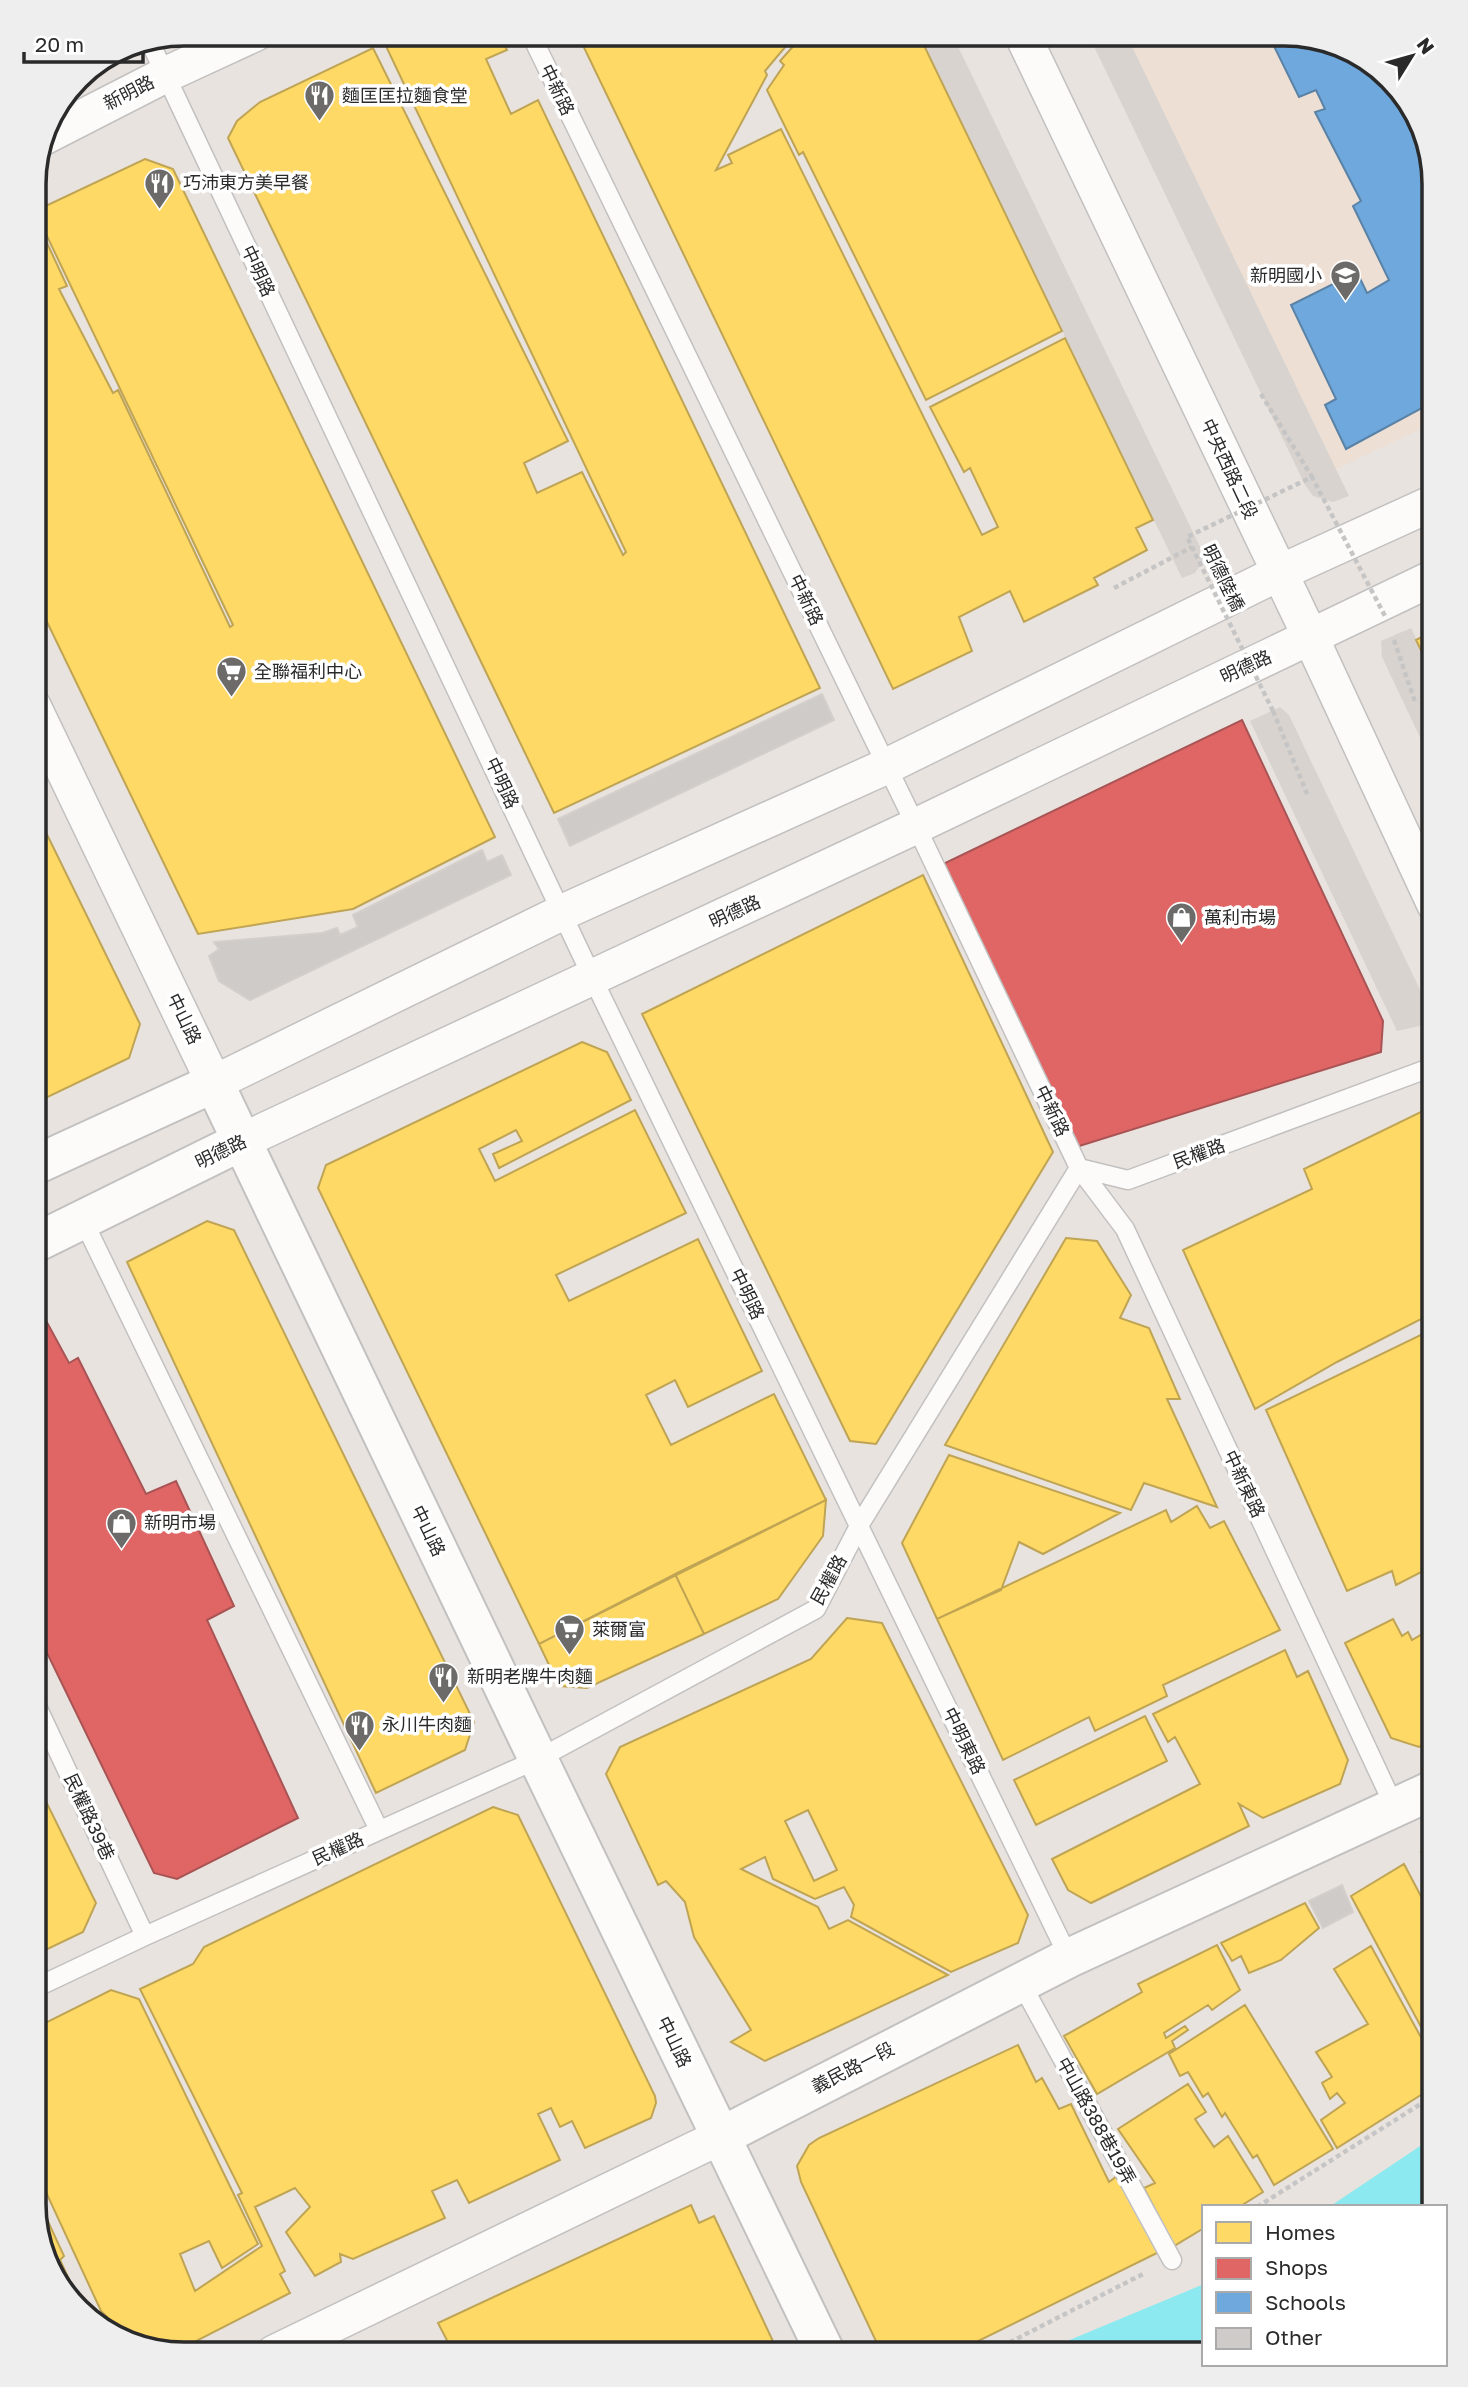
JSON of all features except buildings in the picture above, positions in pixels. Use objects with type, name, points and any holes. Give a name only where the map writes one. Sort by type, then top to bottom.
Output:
[{"type":"main road","name":"中山路","points":[[214,1083],[820,2342]]},
{"type":"main road","points":[[46,1160],[214,1083]]},
{"type":"main road","name":"明德路","points":[[46,1238],[242,1141]]},
{"type":"main road","name":"義民路一段","points":[[720,2137],[1020,1981],[1422,1795]]},
{"type":"street","name":"新明路","points":[[56,131],[228,46]]},
{"type":"street","name":"中央西路二段","points":[[1027,46],[1310,636],[1422,877]]},
{"type":"street","points":[[214,1083],[563,912],[887,766],[1279,573],[1422,508]]},
{"type":"street","name":"明德路","points":[[242,1141],[593,979],[1422,583]]},
{"type":"street","name":"中山路","points":[[46,733],[214,1083]]},
{"type":"street","name":"義民路一段","points":[[299,2341],[720,2137]]},
{"type":"lane","name":"中新路","points":[[536,46],[887,766],[1079,1168]]},
{"type":"lane","name":"中明路","points":[[153,49],[593,979],[860,1524]]},
{"type":"lane","name":"民權路","points":[[46,1983],[538,1759],[816,1609],[860,1524],[1079,1168],[1128,1180],[1422,1071]]},
{"type":"lane","name":"中新東路","points":[[1079,1168],[1125,1229],[1395,1808]]},
{"type":"lane","points":[[83,1220],[379,1830]]},
{"type":"lane","name":"中明東路","points":[[860,1524],[1069,1958]]},
{"type":"lane","name":"民權路39巷","points":[[46,1726],[145,1936]]},
{"type":"lane","name":"中山路388巷19弄","points":[[1020,1981],[1172,2260]]},
{"type":"path","points":[[1261,394],[1312,477],[1390,628]]},
{"type":"path","name":"明德陸橋","points":[[1308,796],[1273,711],[1187,537],[1312,477]]},
{"type":"path","points":[[1114,588],[1192,547]]},
{"type":"path","points":[[1393,638],[1415,702]]},
{"type":"path","points":[[1260,2205],[1422,2103]]},
{"type":"path","points":[[1011,2342],[1172,2260]]},
{"type":"shaded area","points":[[924,46],[958,46],[1205,557],[1195,573],[1182,578]]},
{"type":"shaded area","points":[[1094,46],[1132,46],[1349,496],[1333,502],[1313,496],[1305,485]]},
{"type":"shaded area","name":"新明國小","points":[[1132,46],[1312,48],[1346,60],[1377,81],[1377,91],[1388,92],[1408,122],[1420,156],[1422,174],[1422,428],[1336,469]]},
{"type":"shaded area","points":[[1411,628],[1422,651],[1422,742],[1382,657],[1381,641]]},
{"type":"shaded area","points":[[1280,707],[1289,715],[1422,994],[1422,1025],[1397,1031],[1250,721]]},
{"type":"water","points":[[1422,2145],[1422,2205],[1332,2205]]},
{"type":"water","points":[[1202,2285],[1202,2342],[1065,2342]]},
{"type":"place","name":"麵匡匡拉麵食堂","points":[[319,123]]},
{"type":"place","name":"巧沛東方美早餐","points":[[160,210]]},
{"type":"place","name":"新明國小","points":[[1345,303]]},
{"type":"place","name":"全聯福利中心","points":[[231,699]]},
{"type":"place","name":"萬利市場","points":[[1181,945]]},
{"type":"place","name":"新明市場","points":[[121,1550]]},
{"type":"place","name":"萊爾富","points":[[569,1657]]},
{"type":"place","name":"新明老牌牛肉麵","points":[[444,1704]]},
{"type":"place","name":"永川牛肉麵","points":[[359,1752]]}]
